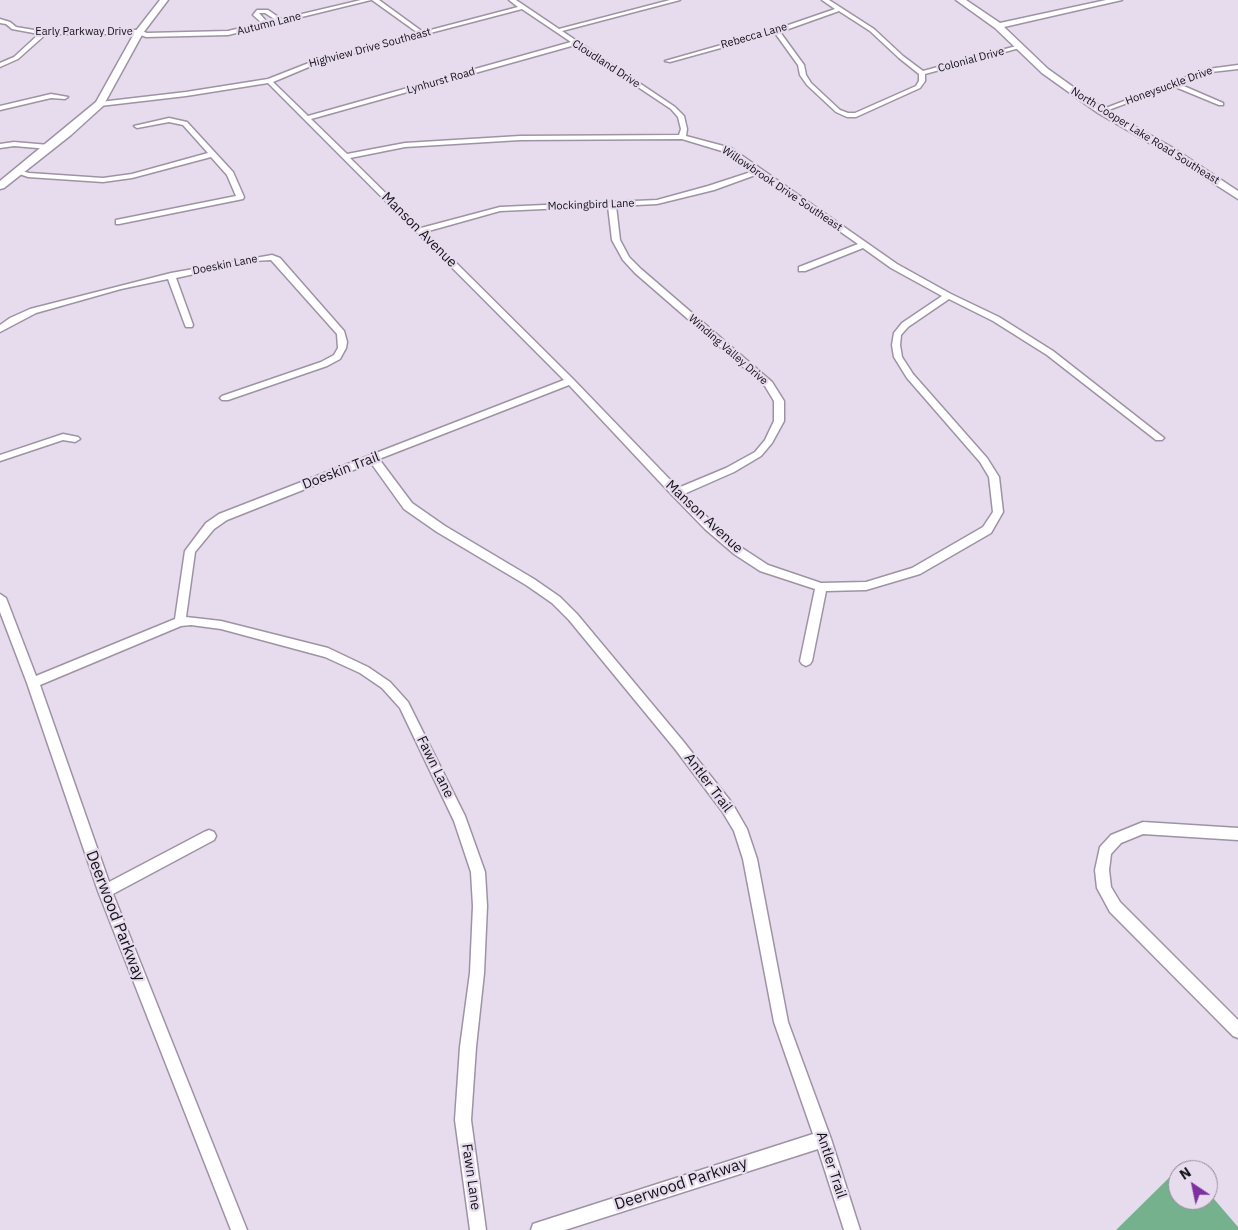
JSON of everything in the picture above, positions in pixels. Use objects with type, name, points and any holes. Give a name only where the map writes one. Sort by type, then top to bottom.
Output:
[{"type":"street","points":[[0,186],[100,104],[140,32],[164,0]]},
{"type":"street","name":"Autumn Lane","points":[[140,32],[146,36],[228,34],[279,19],[368,0]]},
{"type":"street","points":[[376,0],[423,34]]},
{"type":"street","name":"Cloudland Drive","points":[[512,0],[574,44],[673,108],[681,116],[684,129],[682,138]]},
{"type":"street","points":[[556,31],[677,0]]},
{"type":"street","points":[[776,31],[801,65],[803,75],[815,91],[838,111],[847,115],[856,114],[908,93],[918,87],[922,82],[922,73],[901,58],[872,30],[825,0]]},
{"type":"street","name":"North Cooper Lake Road Southeast","points":[[960,0],[998,26],[1045,71],[1101,111],[1169,150],[1238,196]]},
{"type":"street","points":[[998,26],[1118,0]]},
{"type":"street","name":"Highview Drive Southeast","points":[[100,104],[186,94],[269,81],[322,60],[521,8]]},
{"type":"street","name":"Rebecca Lane","points":[[668,61],[776,31],[840,9]]},
{"type":"street","points":[[266,24],[256,15],[257,12],[266,11],[279,19]]},
{"type":"street","name":"Early Parkway Drive","points":[[0,21],[22,30],[44,32],[140,32]]},
{"type":"street","points":[[0,64],[16,58],[44,32]]},
{"type":"street","name":"Lynhurst Road","points":[[308,118],[574,44]]},
{"type":"street","name":"Colonial Drive","points":[[922,73],[1020,47]]},
{"type":"street","name":"Honeysuckle Drive","points":[[1101,111],[1214,68],[1238,67]]},
{"type":"street","name":"Manson Avenue","points":[[269,81],[570,381],[676,493],[738,551],[764,568],[821,587],[866,586],[916,571],[987,530],[998,512],[994,476],[984,460],[910,376],[898,357],[897,335],[905,325],[948,296]]},
{"type":"street","points":[[1174,84],[1221,104]]},
{"type":"street","points":[[0,108],[51,96],[65,97]]},
{"type":"street","points":[[119,222],[240,197],[230,174],[185,123],[169,120],[137,126]]},
{"type":"street","name":"Willowbrook Drive Southeast","points":[[346,157],[405,144],[520,138],[682,138],[702,141],[728,150],[827,217],[864,246],[894,266],[948,296],[996,319],[1050,353],[1159,438]]},
{"type":"street","points":[[0,146],[14,144],[49,147]]},
{"type":"street","points":[[18,172],[28,175],[103,180],[132,176],[212,154]]},
{"type":"street","name":"Mockingbird Lane","points":[[420,231],[500,208],[612,205],[671,200],[760,171]]},
{"type":"street","name":"Winding Valley Drive","points":[[612,205],[616,240],[626,258],[638,271],[769,384],[779,401],[780,421],[769,441],[758,454],[730,470],[676,493]]},
{"type":"street","points":[[802,269],[864,246]]},
{"type":"street","name":"Doeskin Lane","points":[[0,329],[13,320],[34,311],[120,287],[253,258],[272,257],[277,260],[341,334],[343,342],[337,357],[324,364],[225,398]]},
{"type":"street","points":[[170,275],[189,325]]},
{"type":"street","name":"Doeskin Trail","points":[[180,622],[190,551],[210,526],[223,517],[570,381]]},
{"type":"street","points":[[0,458],[63,437],[75,439]]},
{"type":"street","name":"Antler Trail","points":[[373,458],[408,506],[441,529],[530,582],[562,606],[679,745],[727,807],[740,829],[750,859],[781,1022],[823,1139],[852,1230]]},
{"type":"street","points":[[806,661],[821,587]]},
{"type":"street","name":"Deerwood Parkway","points":[[0,598],[33,683],[104,891],[239,1230]]},
{"type":"street","name":"Fawn Lane","points":[[33,683],[180,622],[191,621],[221,625],[328,653],[364,670],[386,685],[404,705],[460,820],[478,872],[480,906],[477,963],[468,1047],[464,1120],[478,1230]]},
{"type":"street","points":[[1238,834],[1143,828],[1116,839],[1105,850],[1102,870],[1104,888],[1115,907],[1238,1030]]},
{"type":"street","points":[[104,891],[209,836]]},
{"type":"street","name":"Deerwood Parkway","points":[[539,1230],[823,1139]]},
{"type":"green space","points":[[1168,1179],[1168,1210],[1218,1210],[1218,1204],[1238,1227],[1238,1230],[1116,1230]]}]
